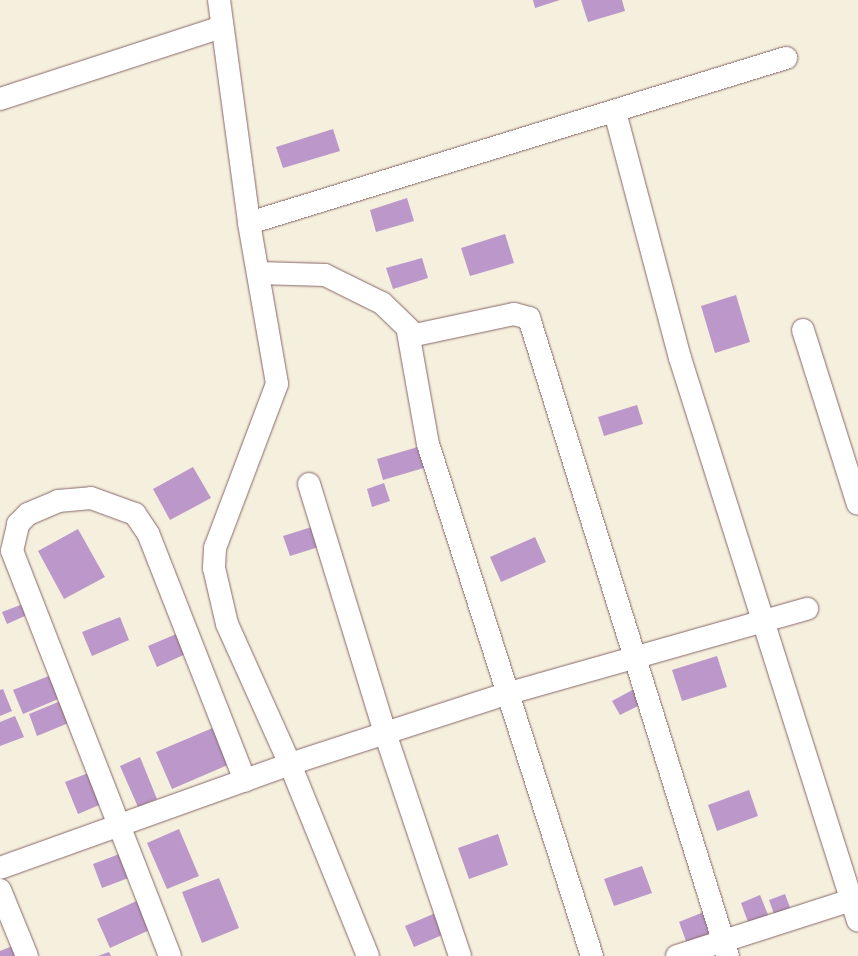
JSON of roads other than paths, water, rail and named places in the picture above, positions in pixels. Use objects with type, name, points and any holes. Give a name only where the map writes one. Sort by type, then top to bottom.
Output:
[{"type":"street","points":[[219,0],[248,223],[278,384],[215,548],[214,568],[227,624],[290,764],[368,956]]},
{"type":"street","points":[[0,99],[222,26]]},
{"type":"street","points":[[248,223],[786,58]]},
{"type":"street","points":[[615,112],[680,358],[761,622],[855,899],[858,921]]},
{"type":"street","points":[[258,273],[325,275],[390,309],[408,332],[428,444],[506,694],[592,956]]},
{"type":"street","points":[[408,332],[428,335],[514,314],[528,318],[726,949]]},
{"type":"street","points":[[803,330],[858,504]]},
{"type":"street","points":[[309,484],[386,736],[460,956]]},
{"type":"street","points":[[170,956],[120,826],[6,550],[18,524],[28,514],[58,501],[91,498],[135,514],[148,533],[245,781]]},
{"type":"street","points":[[0,868],[290,764],[386,736],[506,694],[635,661],[807,609]]},
{"type":"street","points":[[0,890],[27,956]]},
{"type":"street","points":[[677,956],[726,949],[855,899]]}]
